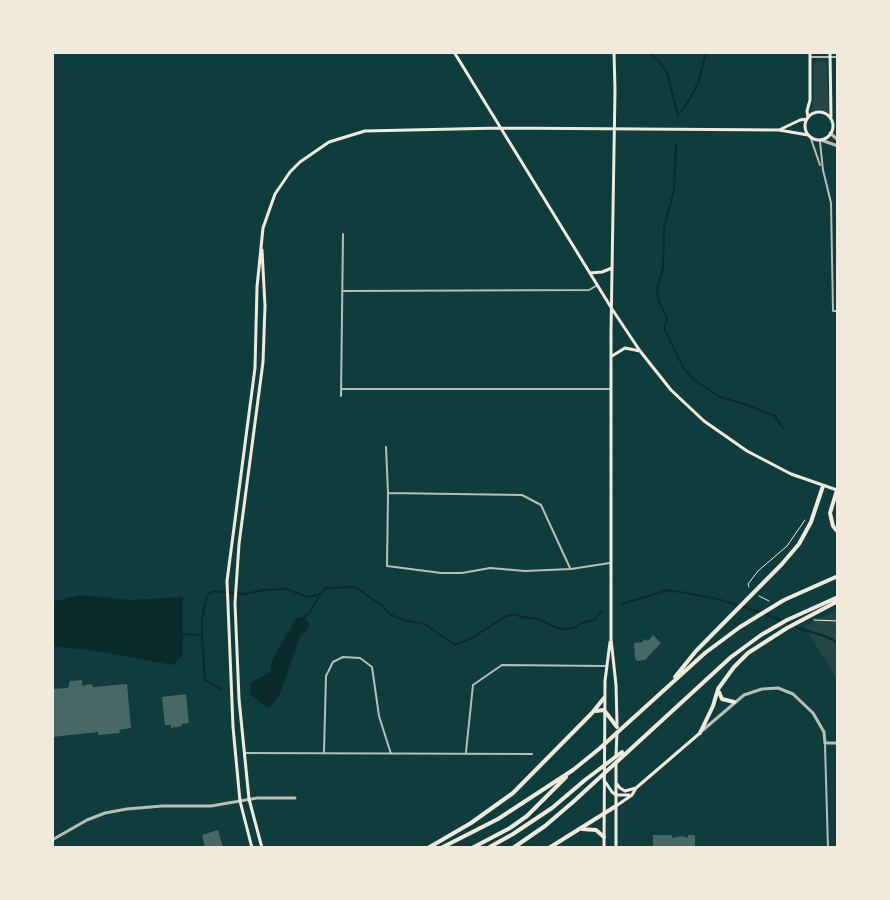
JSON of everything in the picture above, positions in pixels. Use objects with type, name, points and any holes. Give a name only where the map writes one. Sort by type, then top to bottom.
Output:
[{"type":"highway","points":[[666,689],[696,651],[799,544],[811,522],[823,486]]},
{"type":"highway","points":[[837,490],[830,513],[838,532]]},
{"type":"highway","points":[[441,848],[498,819],[573,770],[705,653],[740,627],[784,600],[838,576]]},
{"type":"highway","points":[[513,848],[573,802],[731,657],[761,635],[806,610],[838,599]]},
{"type":"highway","points":[[700,733],[718,689],[734,667],[765,642],[811,618],[838,599]]},
{"type":"highway","points":[[718,689],[722,699],[734,702]]},
{"type":"highway","points":[[428,848],[513,793],[604,698]]},
{"type":"highway","points":[[592,713],[604,710],[616,722]]},
{"type":"highway","points":[[488,848],[552,808],[640,740]]},
{"type":"highway","points":[[472,848],[510,828],[538,808],[573,770]]},
{"type":"highway","points":[[549,848],[616,806]]},
{"type":"highway","points":[[580,829],[596,830],[604,837]]},
{"type":"main road","points":[[454,52],[612,309],[640,351],[680,399],[724,435],[768,463],[837,490]]},
{"type":"main road","points":[[604,848],[604,698],[611,639],[614,52]]},
{"type":"main road","points":[[809,136],[805,128],[810,54]]},
{"type":"main road","points":[[252,848],[240,801],[233,727],[227,581],[255,368],[262,238],[269,206],[282,183],[300,162],[329,142],[365,131],[500,128],[779,130],[821,140],[832,127],[830,54]]},
{"type":"main road","points":[[779,130],[813,113],[827,115],[831,121]]},
{"type":"main road","points":[[262,238],[264,340],[235,580],[249,799],[262,848]]},
{"type":"main road","points":[[590,273],[612,268]]},
{"type":"main road","points":[[612,356],[625,348],[640,351]]},
{"type":"main road","points":[[251,405],[258,406]]},
{"type":"main road","points":[[238,493],[246,494]]},
{"type":"main road","points":[[231,544],[239,544]]},
{"type":"main road","points":[[611,639],[616,722],[616,848]]},
{"type":"main road","points":[[233,727],[242,726]]},
{"type":"main road","points":[[616,806],[700,733]]},
{"type":"main road","points":[[605,783],[616,795],[632,795]]},
{"type":"main road","points":[[616,783],[624,790],[636,788]]},
{"type":"street","points":[[810,54],[838,57]]},
{"type":"street","points":[[830,133],[838,143]]},
{"type":"street","points":[[809,136],[823,170]]},
{"type":"street","points":[[838,143],[821,140],[823,170],[831,203],[833,311],[838,311]]},
{"type":"street","points":[[832,227],[838,228]]},
{"type":"street","points":[[341,396],[343,234]]},
{"type":"street","points":[[343,291],[589,290],[597,285]]},
{"type":"street","points":[[341,389],[612,389]]},
{"type":"street","points":[[386,447],[387,566],[462,573],[490,568],[525,571],[571,569],[611,563]]},
{"type":"street","points":[[388,493],[522,495],[541,505],[571,569]]},
{"type":"street","points":[[324,753],[326,676],[333,662],[343,657],[360,658],[372,667],[379,716],[391,754]]},
{"type":"street","points":[[466,754],[473,685],[502,665],[606,666]]},
{"type":"street","points":[[700,733],[734,702],[762,689],[788,691],[801,701],[816,717],[824,732],[828,848]]},
{"type":"street","points":[[825,743],[838,743]]},
{"type":"street","points":[[245,753],[532,754]]},
{"type":"street","points":[[52,840],[87,820],[116,811],[295,798]]},
{"type":"path","points":[[750,588],[748,584],[758,571],[787,546],[807,517]]},
{"type":"path","points":[[758,595],[771,602]]},
{"type":"path","points":[[811,618],[838,621]]},
{"type":"shaded area","points":[[818,61],[826,64],[829,113],[811,112],[814,65]]},
{"type":"shaded area","points":[[80,595],[131,600],[183,597],[183,655],[173,665],[52,646],[52,602]]},
{"type":"shaded area","points":[[838,611],[838,681],[804,626]]},
{"type":"shaded area","points":[[296,618],[303,618],[309,623],[308,629],[300,637],[280,694],[270,707],[265,706],[250,694],[250,683],[270,672],[272,661]]},
{"type":"building","points":[[653,635],[661,643],[645,660],[637,661],[634,643],[645,639],[648,641]]},
{"type":"building","points":[[82,680],[82,686],[92,684],[93,687],[127,684],[131,728],[119,730],[120,733],[52,737],[52,689],[68,688],[70,681]]},
{"type":"building","points":[[186,694],[189,723],[171,728],[171,725],[165,725],[162,697]]},
{"type":"building","points":[[218,830],[223,848],[205,848],[202,835]]},
{"type":"building","points":[[653,835],[688,838],[688,835],[695,835],[695,848],[653,848]]},
{"type":"waterway","points":[[648,52],[667,73],[678,116]]},
{"type":"waterway","points":[[678,115],[699,81],[706,52]]},
{"type":"waterway","points":[[676,144],[674,190],[664,228],[663,268],[657,289],[667,318],[664,328],[683,367],[693,379],[720,397],[775,416],[783,428]]},
{"type":"waterway","points":[[181,634],[202,635],[205,603],[208,594],[214,591],[246,594],[287,589],[307,597],[319,595],[326,588],[353,587],[391,615],[425,624],[455,645],[515,614],[566,629],[594,620],[602,610]]},
{"type":"waterway","points":[[622,604],[669,590],[718,599],[759,612]]},
{"type":"waterway","points":[[303,618],[318,598]]},
{"type":"waterway","points":[[765,614],[789,624]]},
{"type":"waterway","points":[[795,627],[838,643]]},
{"type":"waterway","points":[[202,636],[205,680],[221,689]]}]
